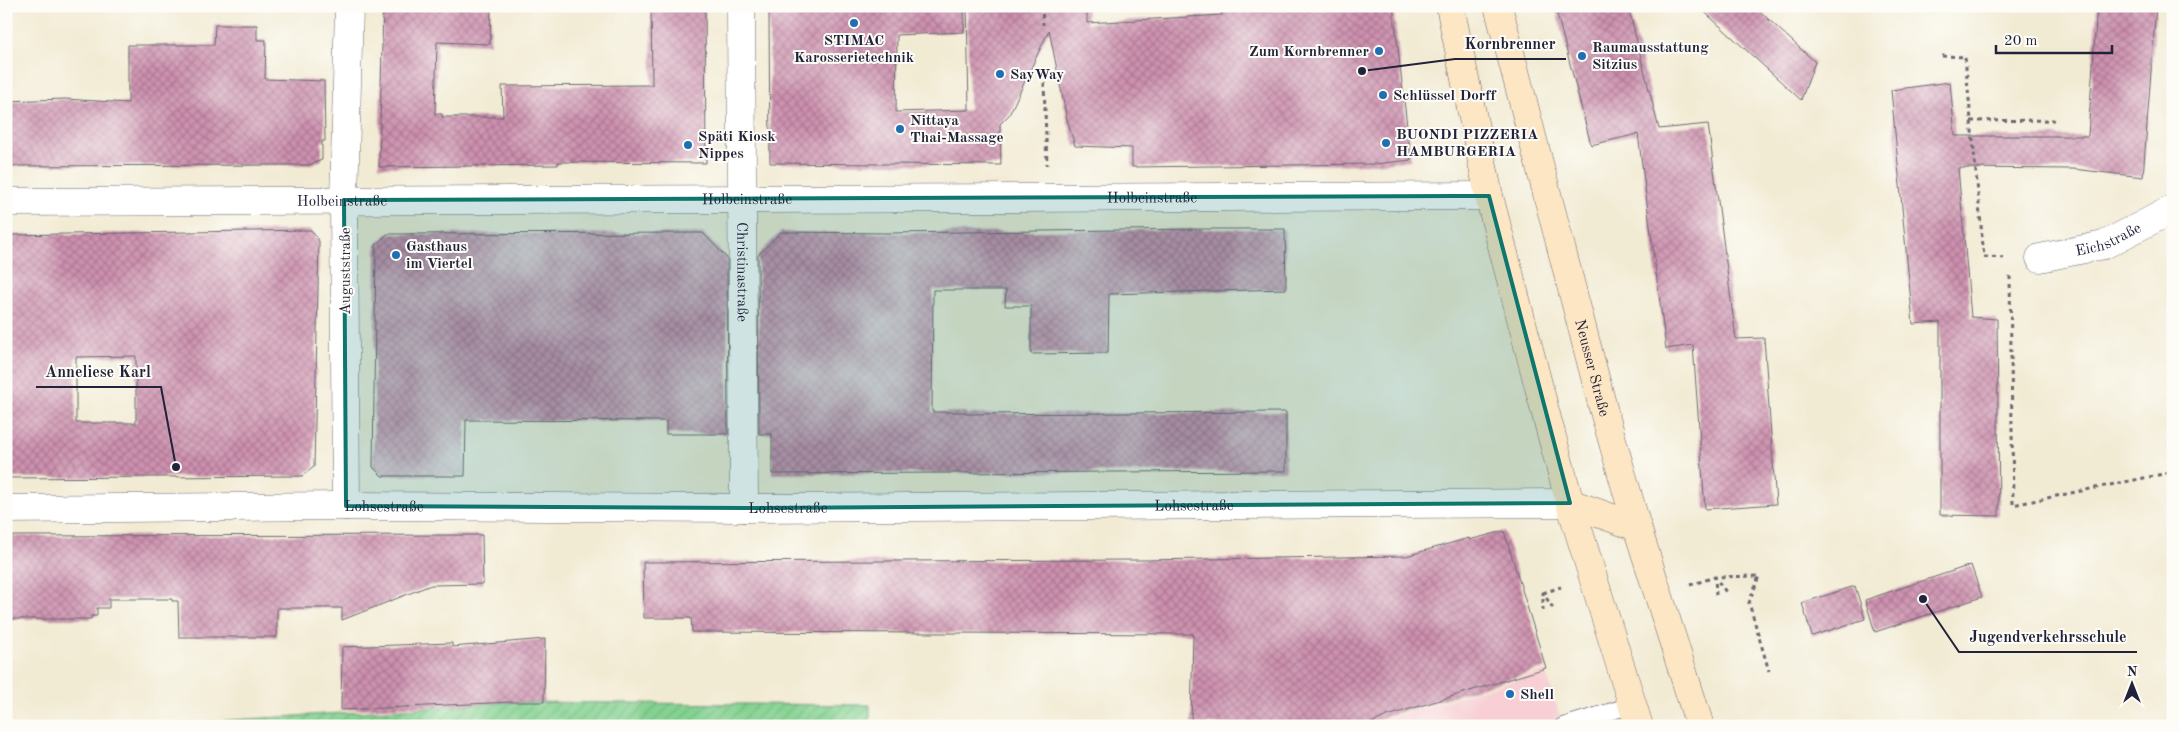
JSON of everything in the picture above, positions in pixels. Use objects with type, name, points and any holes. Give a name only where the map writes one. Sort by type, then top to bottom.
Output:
[{"type":"main road","points":[[1450,6],[1489,196],[1570,503],[1636,715]]},
{"type":"main road","name":"Neusser Straße","points":[[1498,6],[1602,408],[1637,527],[1700,726]]},
{"type":"main road","points":[[1570,503],[1637,527]]},
{"type":"street","name":"Auguststraße","points":[[346,506],[344,200],[349,6]]},
{"type":"street","name":"Christinastraße","points":[[741,6],[744,508]]},
{"type":"street","name":"Holbeinstraße","points":[[6,202],[1489,196]]},
{"type":"street","name":"Eichstraße","points":[[2040,258],[2104,246],[2173,209]]},
{"type":"street","name":"Lohsestraße","points":[[6,509],[346,506],[744,508],[1570,503]]},
{"type":"lane","points":[[1563,726],[1636,715]]},
{"type":"path","points":[[1042,6],[1043,25]]},
{"type":"path","points":[[1942,56],[1965,57],[1984,257],[2010,258],[2013,505],[2173,472]]},
{"type":"path","points":[[1044,83],[1047,198]]},
{"type":"path","points":[[1971,121],[2054,120]]},
{"type":"path","points":[[1658,594],[1715,577],[1759,576],[1749,603],[1769,671]]},
{"type":"path","points":[[1715,577],[1726,592]]},
{"type":"path","points":[[1715,577],[1716,596]]},
{"type":"path","points":[[1543,611],[1543,593],[1554,608]]},
{"type":"highlighted area","points":[[1456,196],[1489,196],[1570,503],[744,508],[346,506],[344,200]]},
{"type":"shaded area","name":"Shell","points":[[1546,671],[1563,726],[1367,726],[1387,718]]},
{"type":"green space","points":[[512,702],[870,705],[870,726],[141,726]]},
{"type":"building","points":[[383,6],[491,6],[490,44],[437,42],[435,114],[442,114],[442,117],[503,117],[502,86],[652,85],[651,6],[705,6],[706,163],[558,162],[558,165],[379,167]]},
{"type":"building","points":[[848,6],[964,6],[964,32],[897,35],[896,112],[969,110],[967,6],[1087,6],[1087,23],[1222,15],[1222,8],[1254,6],[1393,6],[1411,160],[1375,164],[1132,167],[1132,148],[1075,146],[1067,119],[1049,30],[1009,115],[1000,124],[1001,165],[770,163],[769,13],[848,9]]},
{"type":"building","points":[[1555,6],[1628,6],[1659,129],[1708,124],[1736,339],[1764,338],[1776,504],[1705,509],[1693,345],[1666,349],[1638,134],[1591,145]]},
{"type":"building","points":[[1698,6],[1754,6],[1815,62],[1801,100]]},
{"type":"building","points":[[2097,6],[2156,6],[2143,177],[2073,169],[1958,168],[1971,317],[1997,319],[1999,516],[1940,515],[1940,322],[1913,324],[1891,90],[1950,82],[1955,136],[2088,136]]},
{"type":"building","points":[[215,25],[257,25],[257,40],[266,40],[265,79],[324,81],[325,141],[322,141],[322,160],[309,165],[6,166],[6,101],[65,99],[128,103],[128,45],[214,45]]},
{"type":"building","points":[[1285,229],[1286,289],[1109,294],[1108,353],[1031,354],[1031,306],[1005,306],[1006,290],[933,290],[932,412],[966,412],[966,414],[1286,412],[1286,471],[772,474],[772,434],[759,434],[758,255],[781,232],[887,233]]},
{"type":"building","points":[[311,230],[319,241],[314,467],[302,476],[6,478],[6,235]],"holes":[[[136,356],[136,423],[76,423],[76,357]]]},
{"type":"building","points":[[703,233],[727,258],[728,434],[666,434],[666,421],[466,420],[465,476],[382,476],[373,467],[376,245],[387,234]]},
{"type":"building","points":[[1504,531],[1546,668],[1387,716],[1365,726],[1191,724],[1193,634],[692,632],[691,618],[644,618],[643,562],[1142,560],[1406,556],[1469,538],[1469,540]]},
{"type":"building","points":[[482,535],[483,584],[431,585],[342,620],[342,608],[277,608],[277,637],[179,637],[178,601],[172,601],[172,599],[109,599],[109,608],[97,608],[97,616],[91,616],[91,619],[6,619],[6,536]]},
{"type":"building","points":[[1971,565],[1982,597],[1875,632],[1865,600]]},
{"type":"building","points":[[1855,586],[1865,619],[1812,636],[1802,603]]},
{"type":"building","points":[[545,639],[544,702],[341,710],[342,647],[452,643],[452,647]]},
{"type":"place","name":"STIMAC Karosserietechnik","points":[[854,23]]},
{"type":"place","name":"Zum Kornbrenner","points":[[1379,51]]},
{"type":"place","name":"Raumausstattung Sitzius","points":[[1582,56]]},
{"type":"place","name":"Kornbrenner","points":[[1362,71]]},
{"type":"place","name":"SayWay","points":[[1000,74]]},
{"type":"place","name":"Schlüssel Dorff","points":[[1383,95]]},
{"type":"place","name":"Nittaya Thai-Massage","points":[[900,129]]},
{"type":"place","name":"BUONDI PIZZERIA HAMBURGERIA","points":[[1386,143]]},
{"type":"place","name":"Späti Kiosk Nippes","points":[[688,145]]},
{"type":"place","name":"Gasthaus im Viertel","points":[[396,255]]},
{"type":"place","name":"Anneliese Karl","points":[[176,467]]},
{"type":"place","name":"Jugendverkehrsschule","points":[[1923,599]]},
{"type":"place","name":"Shell","points":[[1510,694]]}]
